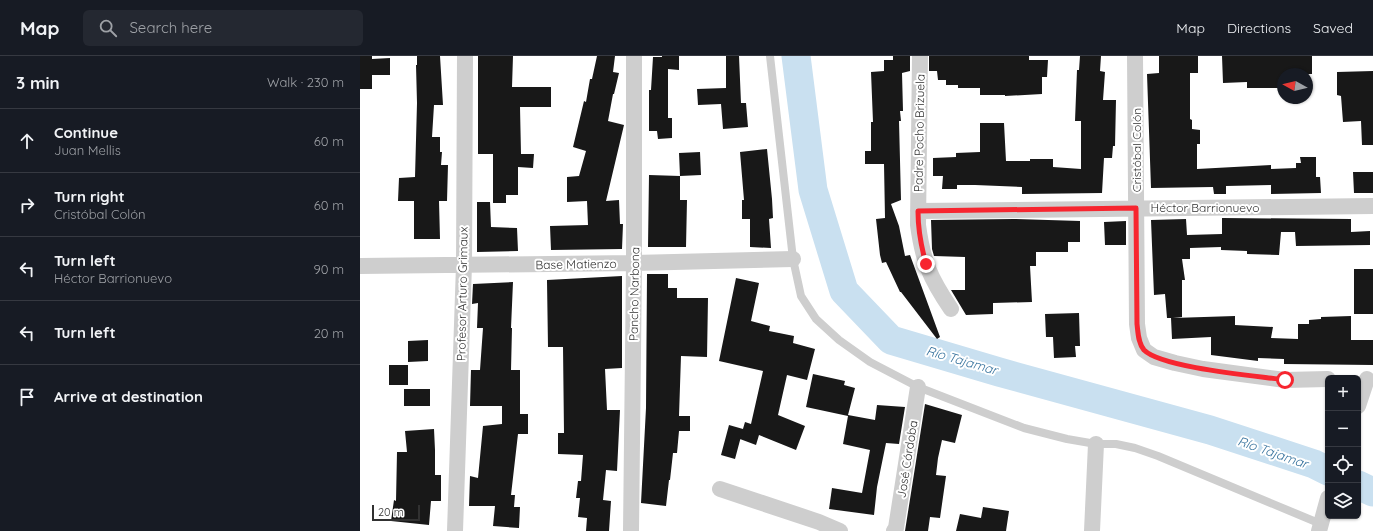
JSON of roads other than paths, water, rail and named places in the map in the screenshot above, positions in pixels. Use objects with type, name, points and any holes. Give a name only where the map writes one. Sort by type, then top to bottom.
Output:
[{"type":"street","name":"Profesor Arturo Grimaux","points":[[455,531],[464,265],[465,56]]},
{"type":"street","name":"Pancho Narbona","points":[[631,531],[634,263],[634,56]]},
{"type":"street","name":"Padre Pocho Brizuela","points":[[920,56],[918,225],[926,264],[936,286],[951,309]]},
{"type":"street","name":"Cristóbal Colón","points":[[1135,56],[1137,324],[1139,338],[1144,350],[1154,357],[1203,369],[1285,380],[1325,379]]},
{"type":"street","name":"Héctor Barrionuevo","points":[[918,211],[1373,206]]},
{"type":"street","name":"Base Matienzo","points":[[360,266],[634,263],[793,259]]},
{"type":"street","points":[[1361,396],[1366,379]]},
{"type":"street","name":"José Córdoba","points":[[894,531],[896,528],[918,387]]},
{"type":"street","points":[[1092,531],[1096,444]]},
{"type":"street","points":[[720,489],[820,522],[840,531]]},
{"type":"street","points":[[1320,527],[1325,509]]},
{"type":"lane","points":[[770,56],[793,259],[801,296],[816,319],[839,340],[870,362],[918,387],[1024,428],[1067,439],[1096,444],[1116,444],[1135,448],[1158,456],[1320,527]]},
{"type":"waterway","name":"Río Tajamar","points":[[796,56],[813,190],[844,291],[891,340],[999,372],[1210,430],[1314,464],[1325,470]]},
{"type":"waterway","name":"Río Tajamar","points":[[1361,486],[1373,492]]}]
